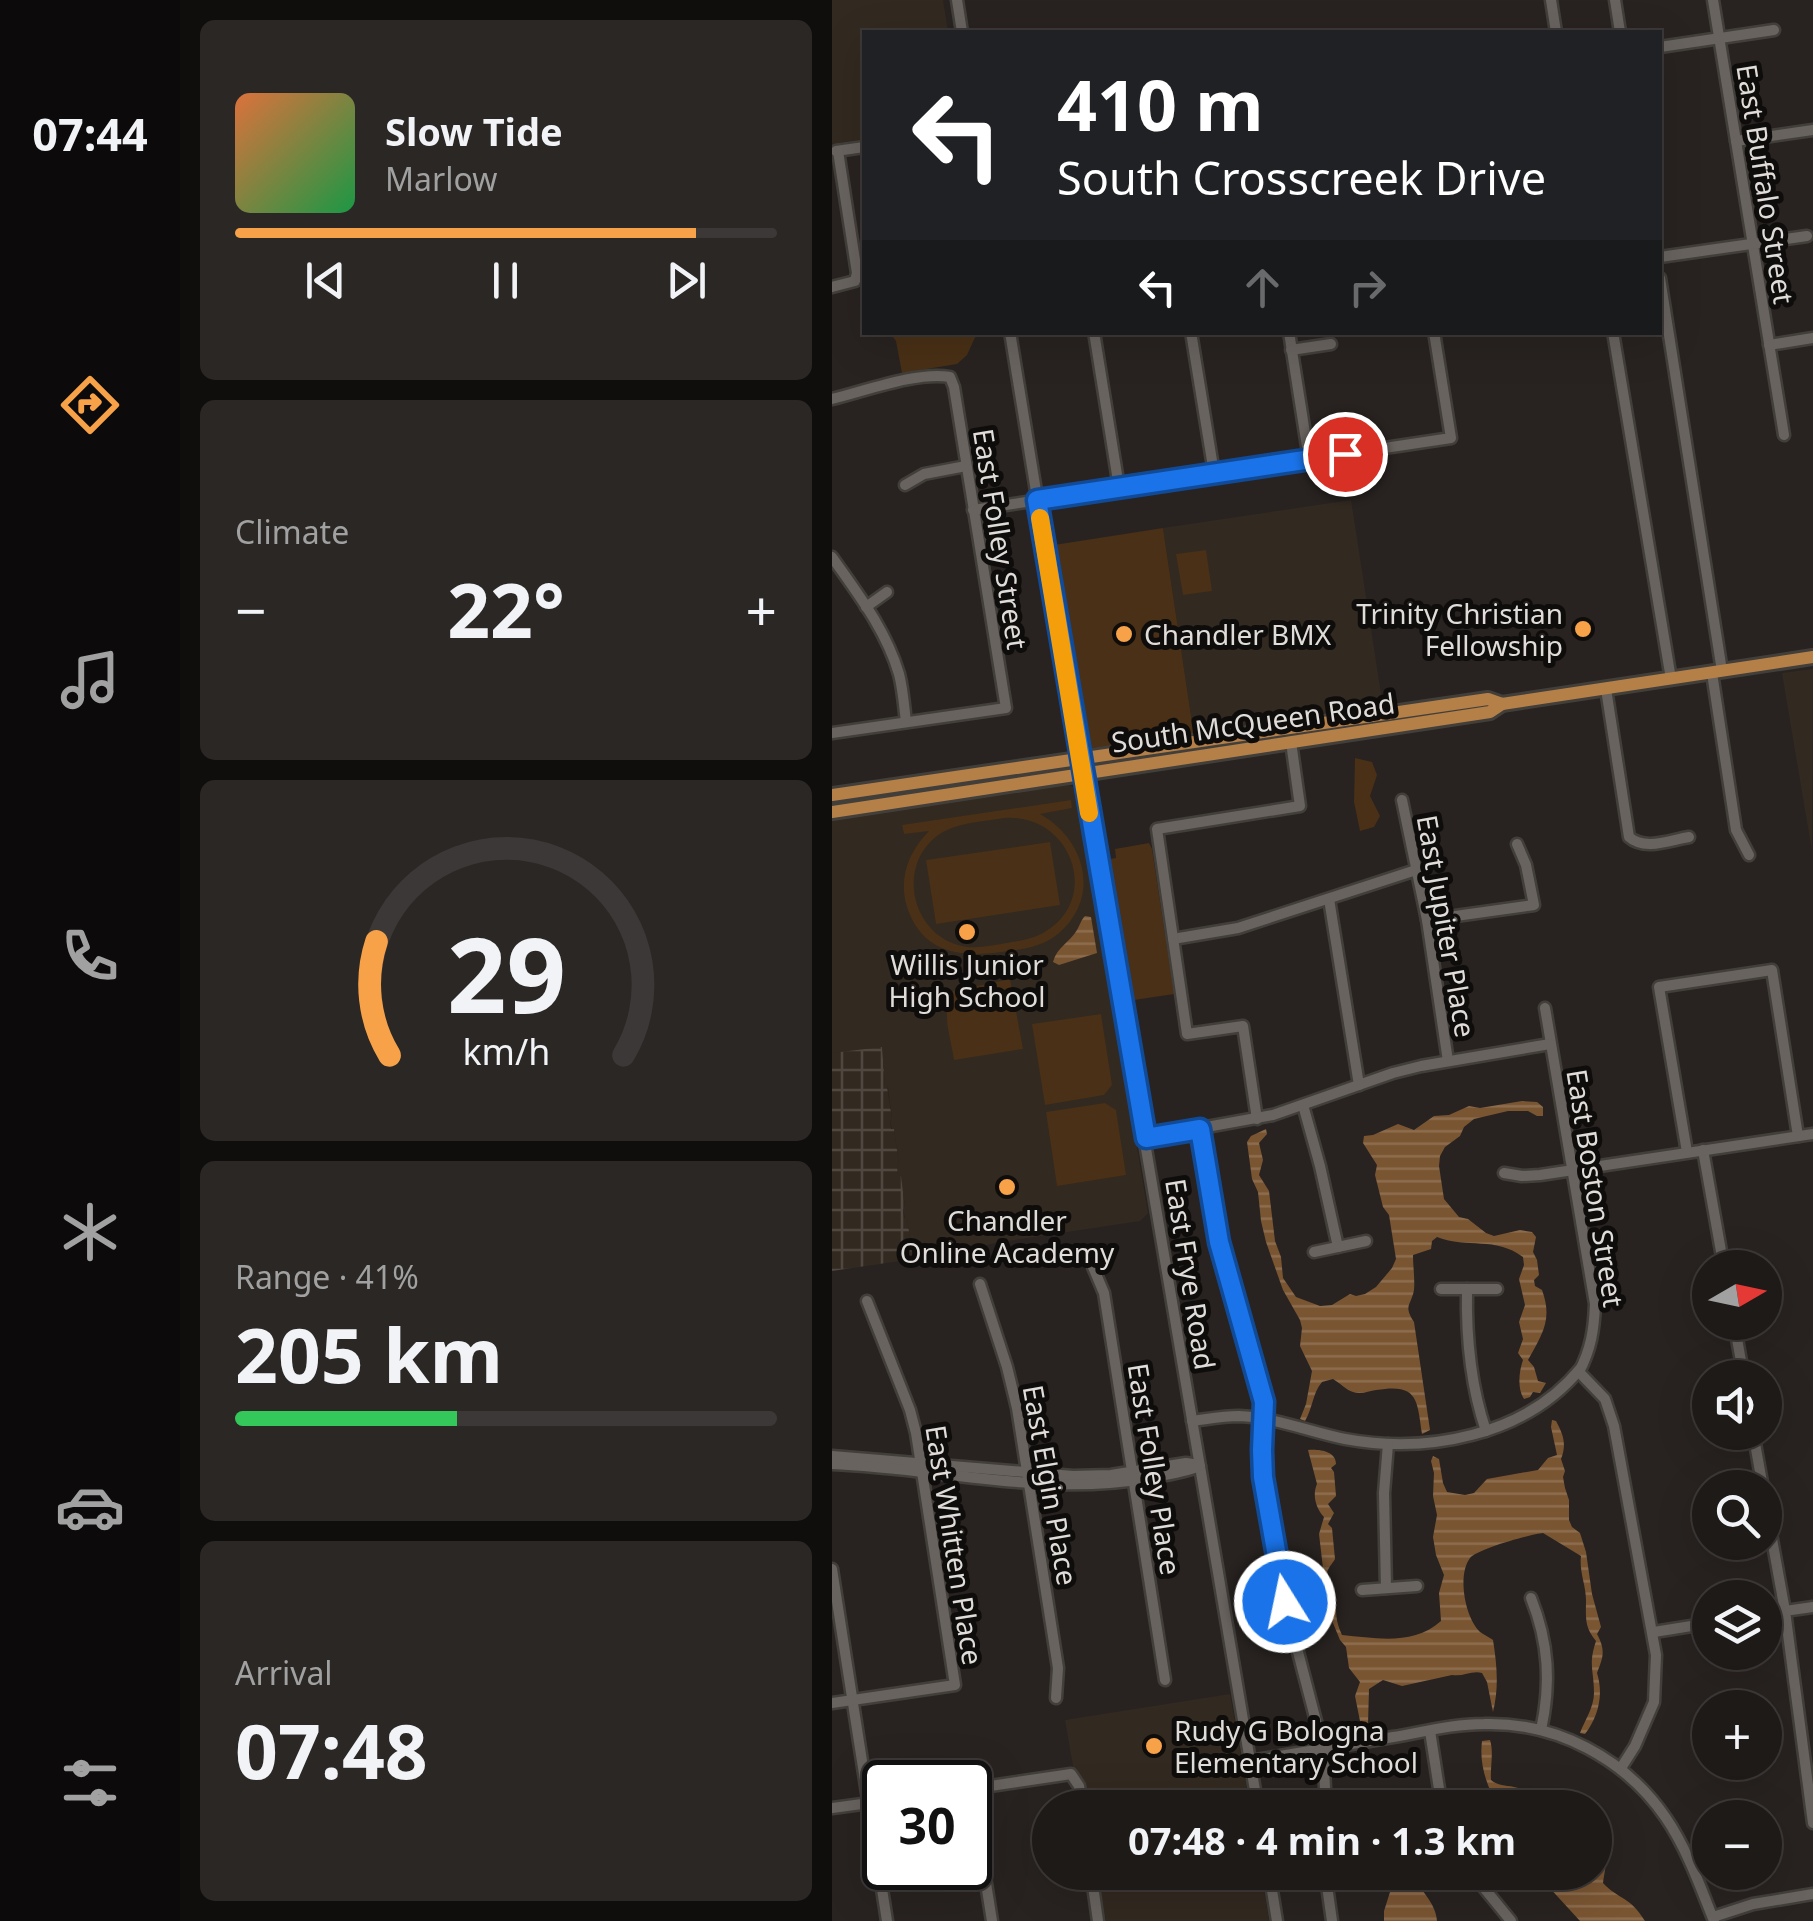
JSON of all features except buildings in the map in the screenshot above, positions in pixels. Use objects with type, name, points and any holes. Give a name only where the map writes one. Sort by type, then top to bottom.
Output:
[{"type":"main road","name":"South McQueen Road","points":[[832,795],[1490,712],[1502,704],[1812,658]]},
{"type":"main road","name":"South McQueen Road","points":[[832,812],[1081,766]]},
{"type":"street","points":[[957,0],[962,30]]},
{"type":"street","points":[[1550,0],[1556,30]]},
{"type":"street","points":[[1614,0],[1620,30]]},
{"type":"street","name":"East Buffalo Street","points":[[1713,0],[1784,435]]},
{"type":"street","points":[[1662,47],[1774,30]]},
{"type":"street","points":[[1736,141],[1812,130]]},
{"type":"street","points":[[832,287],[856,282],[859,245],[835,151],[862,147]]},
{"type":"street","points":[[1662,257],[1807,236]]},
{"type":"street","points":[[1662,292],[1736,830],[1749,855]]},
{"type":"street","name":"East Frye Road","points":[[1010,335],[1255,1790]]},
{"type":"street","points":[[1094,335],[1119,487]]},
{"type":"street","points":[[1191,335],[1214,473]]},
{"type":"street","points":[[1290,335],[1309,459]]},
{"type":"street","points":[[973,510],[1451,438],[1434,335]]},
{"type":"street","points":[[1614,335],[1672,679]]},
{"type":"street","points":[[1769,344],[1812,338]]},
{"type":"street","points":[[1292,350],[1331,344]]},
{"type":"street","name":"East Folley Street","points":[[832,398],[941,376],[950,378],[954,387],[1006,708],[906,722]]},
{"type":"street","points":[[904,485],[924,474],[966,466]]},
{"type":"street","points":[[832,557],[878,625],[895,662],[906,722],[832,733]]},
{"type":"street","points":[[866,607],[886,592]]},
{"type":"street","points":[[1606,689],[1629,837],[1644,845],[1689,837]]},
{"type":"street","points":[[1257,1119],[1243,1026],[1187,1034],[1156,830],[1300,806],[1290,736]]},
{"type":"street","name":"East Jupiter Place","points":[[1402,800],[1427,920],[1448,1060]]},
{"type":"street","points":[[1427,920],[1534,905],[1526,865],[1517,844]]},
{"type":"street","points":[[1173,939],[1238,928],[1416,870]]},
{"type":"street","points":[[1328,899],[1359,1085]]},
{"type":"street","points":[[1687,1152],[1659,986],[1754,972],[1772,970],[1798,1136]]},
{"type":"street","name":"East Boston Street","points":[[1545,1008],[1595,1304],[1594,1331],[1580,1370]]},
{"type":"street","points":[[1146,1138],[1257,1119],[1393,1073],[1448,1060],[1550,1044]]},
{"type":"street","points":[[1303,1105],[1338,1247]]},
{"type":"street","points":[[1200,1129],[1219,1242],[1264,1402],[1263,1477],[1282,1584],[1324,1748],[1325,1790]]},
{"type":"street","points":[[1504,1173],[1522,1176],[1571,1170],[1812,1134]]},
{"type":"street","points":[[1703,1150],[1721,1250]]},
{"type":"street","points":[[1314,1252],[1366,1241]]},
{"type":"street","name":"East Folley Place","points":[[1093,1267],[1104,1293],[1165,1680]]},
{"type":"street","name":"East Elgin Place","points":[[980,1284],[1017,1408],[1058,1668],[1056,1698]]},
{"type":"street","points":[[1441,1289],[1496,1289]]},
{"type":"street","points":[[1467,1289],[1471,1375],[1486,1430]]},
{"type":"street","name":"East Whitten Place","points":[[851,1701],[955,1685],[910,1410],[867,1301]]},
{"type":"street","points":[[1192,1422],[1242,1416],[1342,1438],[1388,1444],[1436,1442],[1486,1430],[1528,1412],[1550,1400],[1580,1370]]},
{"type":"street","points":[[1580,1370],[1604,1399],[1614,1426],[1654,1632],[1654,1702],[1642,1733],[1621,1768]]},
{"type":"street","points":[[1386,1588],[1384,1494],[1388,1444]]},
{"type":"street","points":[[832,1456],[922,1468]]},
{"type":"street","points":[[832,1464],[922,1468],[1085,1485],[1187,1472],[1200,1466]]},
{"type":"street","points":[[1776,1560],[1809,1764],[1812,1822]]},
{"type":"street","points":[[832,1569],[862,1767]]},
{"type":"street","points":[[1362,1590],[1417,1586]]},
{"type":"street","points":[[1531,1598],[1548,1662],[1541,1730]]},
{"type":"street","points":[[1782,1611],[1812,1607]]},
{"type":"street","points":[[1654,1632],[1692,1626]]},
{"type":"street","points":[[832,1704],[851,1701]]},
{"type":"street","points":[[1250,1761],[1479,1724],[1541,1730],[1578,1743],[1621,1768],[1656,1806],[1676,1833],[1714,1919],[1753,1904],[1812,1894]]},
{"type":"street","points":[[1430,1731],[1439,1790]]},
{"type":"street","points":[[992,1786],[1071,1774],[1080,1790]]},
{"type":"street","points":[[832,1808],[862,1804]]},
{"type":"street","points":[[882,1890],[887,1921]]},
{"type":"street","points":[[987,1890],[992,1921]]},
{"type":"street","points":[[1094,1890],[1098,1921]]},
{"type":"street","points":[[1272,1890],[1277,1921]]},
{"type":"street","points":[[1328,1890],[1332,1921]]},
{"type":"street","points":[[1486,1890],[1511,1921]]},
{"type":"shaded area","points":[[832,0],[943,0],[948,30],[862,30],[862,139],[832,144]]},
{"type":"shaded area","points":[[892,335],[976,335],[967,355],[957,364],[902,373]]},
{"type":"shaded area","points":[[1351,500],[1383,707],[1194,736],[1163,528]]},
{"type":"shaded area","name":"Chandler BMX","points":[[1163,528],[1194,736],[1092,748],[1086,740],[1054,545]]},
{"type":"shaded area","points":[[1206,550],[1212,591],[1183,595],[1176,554]]},
{"type":"shaded area","points":[[1813,669],[1812,851],[1782,673]]},
{"type":"shaded area","points":[[1355,758],[1372,762],[1377,775],[1370,796],[1380,816],[1374,827],[1360,831],[1354,802]]},
{"type":"shaded area","name":"Willis Junior High School","points":[[1068,785],[1078,793],[1148,1213],[1140,1221],[913,1259],[882,1048],[832,1053],[832,816]]},
{"type":"shaded area","points":[[1071,800],[1072,808],[1040,814],[1068,838],[1077,853],[1084,886],[1080,903],[1058,934],[1040,944],[992,953],[947,950],[923,936],[905,896],[907,866],[929,831],[904,834],[902,825]],"holes":[[[1004,818],[1027,820],[1047,829],[1062,843],[1071,861],[1075,880],[1072,900],[1061,918],[1034,937],[983,947],[949,942],[934,932],[916,902],[916,866],[924,850],[944,831],[961,825]]]},
{"type":"shaded area","points":[[1050,842],[1060,905],[936,924],[926,860]]},
{"type":"shaded area","points":[[1149,843],[1174,994],[1134,1000],[1110,859],[1116,858],[1115,849]]},
{"type":"shaded area","points":[[1085,916],[1091,917],[1097,953],[1059,965],[1053,962],[1057,952]]},
{"type":"shaded area","points":[[1010,979],[1023,1049],[954,1060],[947,1015],[953,991]]},
{"type":"shaded area","points":[[1101,1014],[1112,1085],[1104,1095],[1045,1105],[1032,1024]]},
{"type":"shaded area","points":[[882,1047],[913,1259],[832,1271],[832,1053]]},
{"type":"shaded area","points":[[1537,1102],[1543,1107],[1543,1116],[1508,1111],[1474,1119],[1445,1147],[1439,1166],[1444,1199],[1459,1217],[1494,1236],[1520,1230],[1536,1237],[1533,1252],[1539,1275],[1534,1280],[1542,1290],[1546,1318],[1528,1360],[1538,1381],[1546,1383],[1540,1393],[1533,1392],[1524,1399],[1520,1385],[1523,1360],[1518,1353],[1523,1339],[1519,1322],[1525,1305],[1519,1279],[1523,1257],[1502,1247],[1437,1237],[1431,1249],[1413,1255],[1414,1290],[1408,1309],[1414,1322],[1430,1430],[1422,1434],[1416,1403],[1408,1392],[1390,1388],[1356,1393],[1333,1379],[1322,1382],[1305,1421],[1300,1419],[1312,1371],[1300,1346],[1300,1320],[1283,1290],[1266,1242],[1258,1192],[1252,1179],[1247,1142],[1251,1136],[1266,1129],[1267,1134],[1259,1143],[1263,1160],[1259,1175],[1269,1191],[1283,1278],[1296,1297],[1320,1306],[1332,1305],[1350,1294],[1365,1294],[1376,1287],[1396,1259],[1389,1215],[1383,1207],[1375,1175],[1377,1165],[1363,1143],[1364,1136],[1398,1124],[1414,1130],[1434,1116],[1449,1115],[1469,1106],[1480,1108]]},
{"type":"shaded area","points":[[1105,1103],[1116,1110],[1126,1175],[1057,1186],[1046,1112]]},
{"type":"shaded area","points":[[1552,1420],[1563,1439],[1561,1459],[1569,1520],[1580,1533],[1586,1552],[1601,1627],[1597,1634],[1603,1650],[1597,1673],[1600,1697],[1590,1727],[1585,1734],[1580,1733],[1594,1698],[1592,1662],[1596,1641],[1586,1622],[1581,1556],[1543,1533],[1483,1550],[1466,1565],[1463,1585],[1470,1617],[1480,1632],[1493,1640],[1497,1676],[1493,1712],[1482,1673],[1402,1686],[1383,1680],[1369,1689],[1368,1724],[1361,1726],[1355,1696],[1360,1682],[1349,1668],[1346,1647],[1328,1611],[1319,1534],[1324,1517],[1316,1502],[1317,1484],[1308,1450],[1326,1452],[1336,1464],[1331,1468],[1336,1496],[1328,1504],[1334,1513],[1328,1524],[1332,1528],[1335,1559],[1327,1578],[1342,1635],[1406,1637],[1441,1621],[1439,1593],[1444,1575],[1433,1537],[1437,1515],[1433,1456],[1439,1459],[1447,1492],[1474,1493],[1487,1479],[1538,1470],[1548,1458],[1557,1455]]},
{"type":"shaded area","name":"Rudy G Bologna Elementary School","points":[[1230,1694],[1247,1790],[1084,1790],[1074,1771],[1065,1720]]},
{"type":"shaded area","points":[[1490,1740],[1491,1780],[1525,1790],[1490,1790],[1482,1741]]},
{"type":"shaded area","points":[[1101,1890],[1264,1890],[1269,1921],[1106,1921]]},
{"type":"shaded area","points":[[1423,1890],[1437,1921],[1384,1921],[1390,1892]]},
{"type":"shaded area","points":[[1552,1890],[1612,1890],[1645,1921],[1580,1921]]},
{"type":"slow traffic","points":[[1040,518],[1089,813]]},
{"type":"place","name":"Trinity Christian Fellowship","points":[[1583,629]]},
{"type":"place","name":"Chandler BMX","points":[[1124,634]]},
{"type":"place","name":"Willis Junior High School","points":[[967,932]]},
{"type":"place","name":"Chandler Online Academy","points":[[1007,1187]]},
{"type":"place","name":"Rudy G Bologna Elementary School","points":[[1154,1746]]},
{"type":"route","points":[[1285,1602],[1263,1477],[1264,1402],[1219,1242],[1200,1129],[1146,1138],[1037,500],[1345,454]]}]
